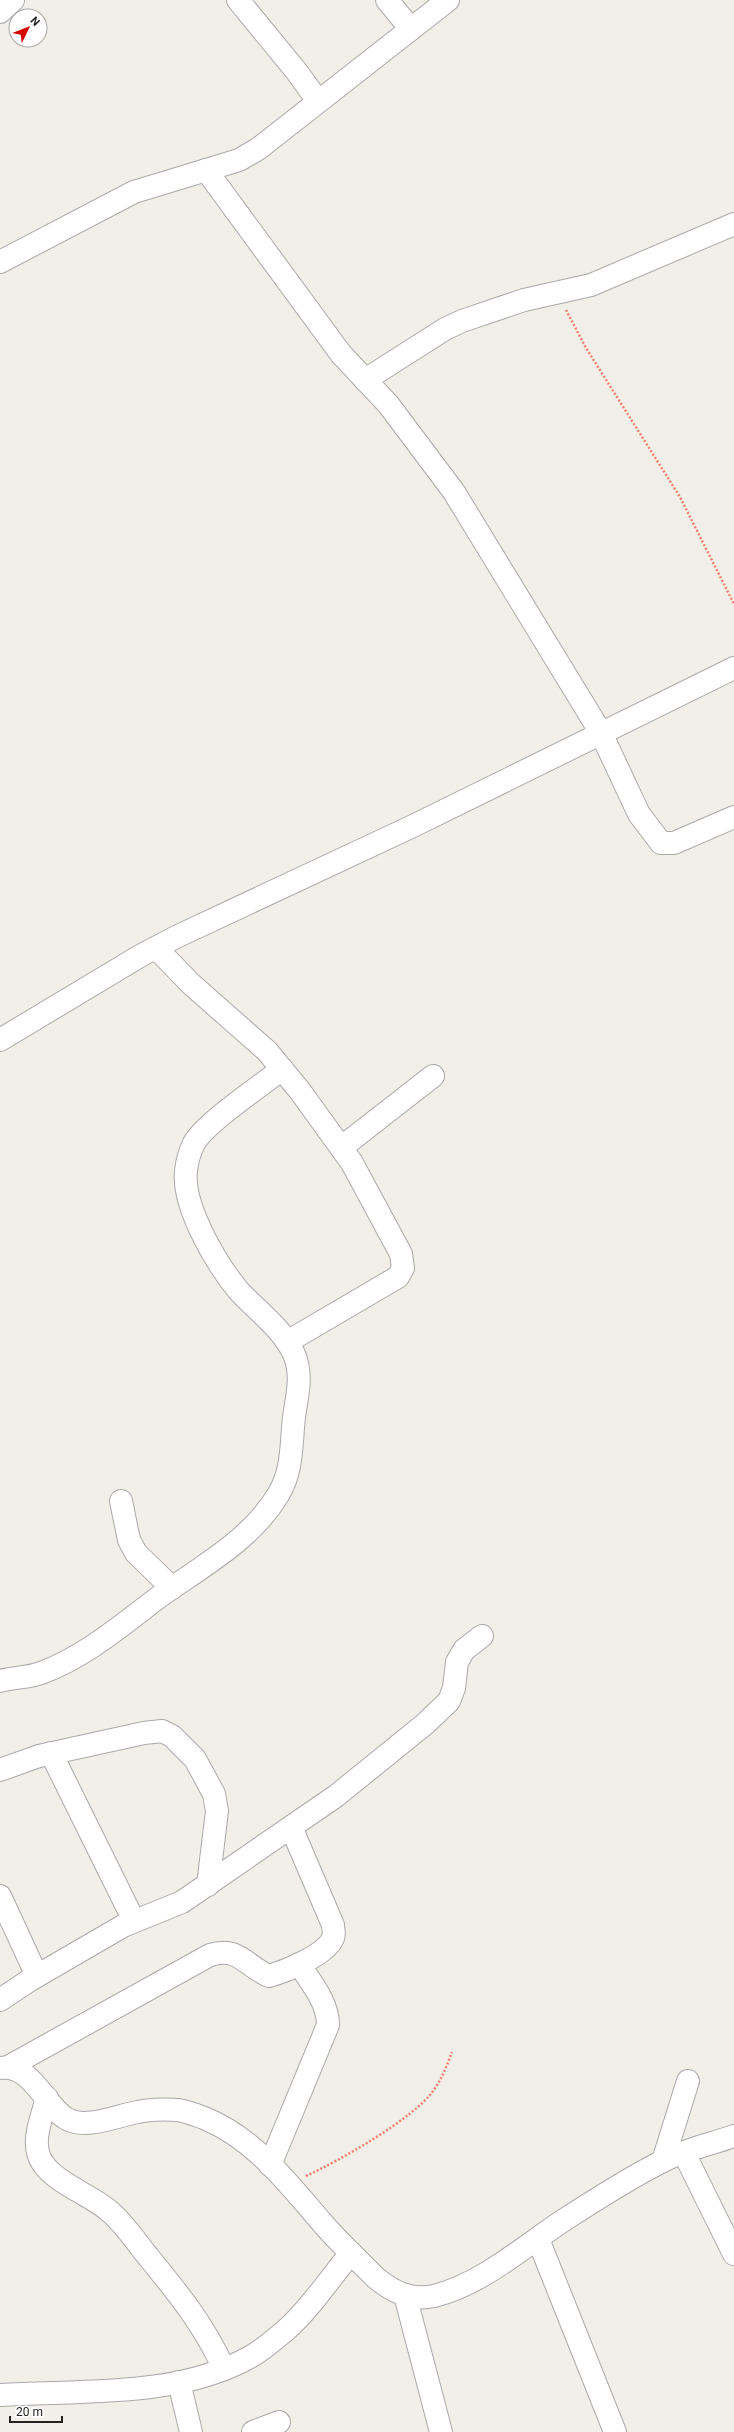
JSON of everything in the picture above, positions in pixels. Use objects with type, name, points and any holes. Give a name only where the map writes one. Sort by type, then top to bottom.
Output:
[{"type":"street","points":[[0,12],[13,0]]},
{"type":"street","points":[[238,0],[298,72],[318,101]]},
{"type":"street","points":[[387,0],[411,29]]},
{"type":"street","points":[[0,262],[134,192],[239,160],[252,152],[447,0]]},
{"type":"street","points":[[206,170],[341,354],[406,426],[454,492],[601,734],[639,814],[661,843],[674,843],[734,817]]},
{"type":"street","points":[[366,380],[445,329],[462,321],[504,306],[591,285],[734,224]]},
{"type":"street","points":[[0,1040],[156,948],[601,734],[734,668]]},
{"type":"street","points":[[156,948],[191,984],[267,1051],[282,1069],[342,1147],[366,1186],[401,1254],[403,1268],[398,1277],[389,1284],[287,1342]]},
{"type":"street","points":[[0,1681],[13,1677],[24,1678],[59,1665],[103,1638],[246,1534],[267,1512],[286,1480],[291,1461],[291,1439],[299,1379],[298,1366],[287,1342],[237,1288],[225,1270],[198,1225],[190,1207],[186,1183],[189,1155],[195,1142],[206,1128],[282,1069]]},
{"type":"street","points":[[342,1147],[433,1076]]},
{"type":"street","points":[[121,1501],[129,1540],[136,1553],[172,1588]]},
{"type":"street","points":[[0,2000],[37,1976],[134,1921],[182,1902],[336,1796],[438,1712],[449,1701],[454,1688],[457,1662],[464,1650],[482,1636]]},
{"type":"street","points":[[0,1770],[51,1753],[144,1732],[162,1732],[172,1736],[195,1759],[214,1794],[217,1811],[208,1885]]},
{"type":"street","points":[[51,1753],[134,1921]]},
{"type":"street","points":[[4,2068],[210,1955],[230,1952],[244,1959],[258,1972],[269,1976],[299,1964],[329,1946],[334,1936],[327,1910],[291,1827]]},
{"type":"street","points":[[0,1896],[37,1976]]},
{"type":"street","points":[[270,2164],[328,2025],[328,2014],[324,2003],[299,1964]]},
{"type":"street","points":[[4,2068],[22,2073],[67,2119],[79,2122],[95,2122],[139,2111],[180,2110],[216,2123],[236,2135],[270,2164],[351,2253],[376,2278],[391,2290],[418,2298],[433,2296],[453,2290],[498,2266],[564,2220],[663,2161],[734,2136]]},
{"type":"street","points":[[663,2161],[688,2081]]},
{"type":"street","points":[[47,2098],[37,2134],[37,2149],[41,2162],[61,2179],[109,2210],[125,2228],[193,2311],[210,2340],[224,2369]]},
{"type":"street","points":[[684,2153],[734,2254]]},
{"type":"street","points":[[538,2239],[615,2432]]},
{"type":"street","points":[[0,2395],[140,2388],[179,2382],[224,2369],[250,2357],[288,2328],[351,2253]]},
{"type":"street","points":[[405,2295],[441,2432]]},
{"type":"street","points":[[179,2382],[192,2432]]},
{"type":"street","points":[[253,2432],[279,2422]]},
{"type":"path","points":[[557,293],[586,348],[680,497],[734,604]]},
{"type":"path","points":[[289,2184],[342,2158],[410,2114],[434,2090],[452,2052]]}]
